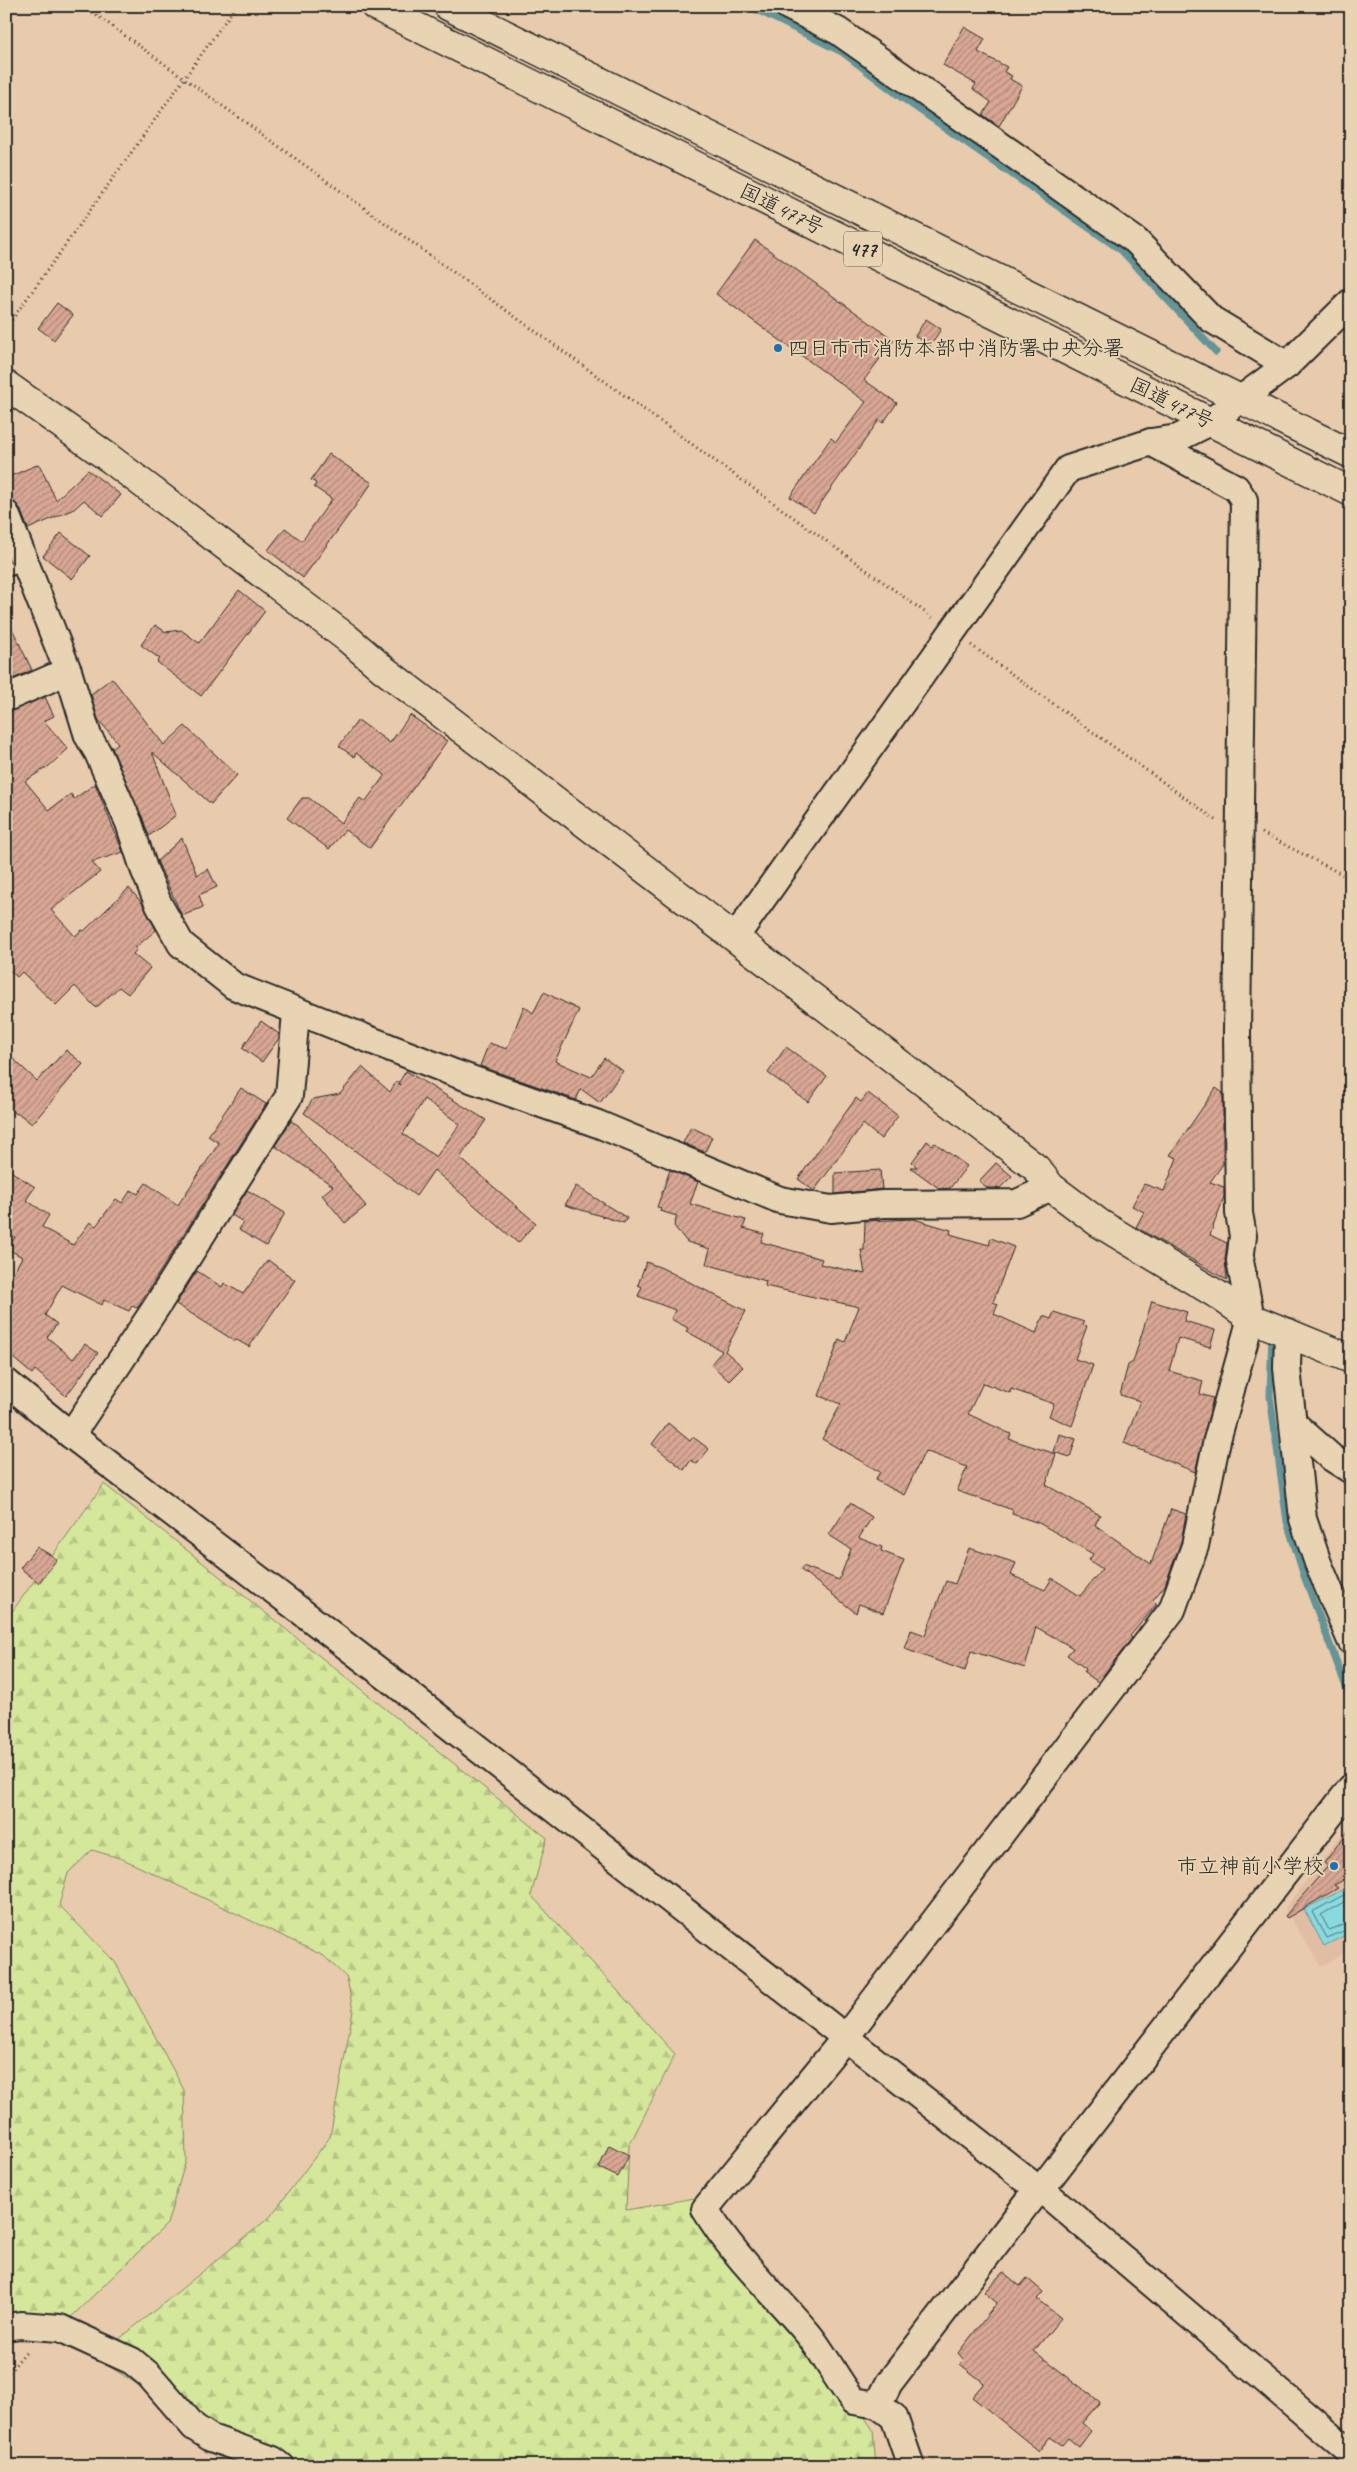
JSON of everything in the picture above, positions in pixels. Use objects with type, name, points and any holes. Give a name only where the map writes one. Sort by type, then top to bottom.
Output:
[{"type":"main road","name":"国道477号","points":[[375,6],[1351,492]]},
{"type":"main road","name":"国道477号","points":[[448,6],[1351,454]]},
{"type":"main road","points":[[6,385],[109,458],[339,632],[383,669],[736,936],[1036,1168],[1051,1187],[1099,1223],[1271,1326],[1351,1359]]},
{"type":"street","points":[[788,6],[838,31],[1136,241],[1211,319],[1286,365]]},
{"type":"street","points":[[736,936],[1068,469],[1151,442],[1178,438],[1210,422],[1286,365],[1351,302]]},
{"type":"street","points":[[1151,442],[1236,488],[1244,500],[1237,1023],[1239,1213],[1243,1236],[1240,1261],[1271,1326],[1286,1368],[1294,1424],[1298,1483],[1304,1519],[1318,1563],[1351,1641]]},
{"type":"street","points":[[6,514],[16,567],[68,671],[88,736],[98,753],[129,823],[144,869],[159,905],[177,939],[198,959],[234,986],[454,1073],[598,1124],[780,1200],[831,1209],[883,1204],[1017,1203],[1051,1187]]},
{"type":"street","points":[[6,698],[68,671]]},
{"type":"street","points":[[71,1435],[155,1309],[289,1096],[296,1012]]},
{"type":"street","points":[[911,2466],[894,2417],[878,2405],[854,2402],[810,2337],[722,2237],[705,2209],[845,2038],[1172,1610],[1195,1546],[1217,1440],[1271,1326]]},
{"type":"street","points":[[6,1382],[71,1435],[404,1690],[1039,2189],[1351,2453]]},
{"type":"street","points":[[1294,1424],[1332,1458],[1351,1470]]},
{"type":"street","points":[[878,2405],[889,2383],[1351,1788]]},
{"type":"street","points":[[6,2327],[20,2325],[60,2328],[132,2362],[149,2375],[194,2427],[211,2438],[273,2460],[281,2466]]},
{"type":"path","points":[[84,6],[1226,827],[1239,831],[1263,833],[1351,879]]},
{"type":"path","points":[[6,328],[236,6]]},
{"type":"shaded area","name":"市立神前小学校","points":[[1351,1822],[1351,1950],[1321,1966],[1285,1909]]},
{"type":"green space","points":[[104,1484],[547,1838],[531,1895],[675,2054],[629,2146],[626,2210],[695,2198],[814,2340],[873,2430],[876,2466],[275,2466],[221,2437],[96,2358],[270,2217],[330,2137],[353,2011],[347,1978],[324,1956],[123,1859],[92,1850],[68,1873],[59,1905],[115,1962],[184,2090],[186,2160],[167,2224],[68,2320],[33,2323],[6,2313],[6,1620]]},
{"type":"water","points":[[1351,1886],[1351,1932],[1324,1946],[1304,1909]]},
{"type":"building","points":[[964,27],[985,39],[978,52],[1007,67],[1004,72],[1012,76],[1010,79],[1022,86],[999,126],[983,115],[991,102],[973,89],[976,84],[943,65]]},
{"type":"building","points":[[755,240],[894,340],[864,380],[897,403],[883,423],[879,420],[814,513],[790,497],[831,438],[836,442],[866,402],[716,294]]},
{"type":"building","points":[[57,303],[73,315],[54,340],[38,328]]},
{"type":"building","points":[[926,319],[941,329],[930,346],[915,336]]},
{"type":"building","points":[[329,454],[372,483],[303,578],[268,550],[285,528],[302,541],[332,499],[314,487],[316,483],[311,480]]},
{"type":"building","points":[[39,464],[56,500],[88,470],[121,495],[103,516],[84,500],[74,509],[28,529],[20,508],[12,501],[6,487],[6,478]]},
{"type":"building","points":[[61,533],[90,556],[72,579],[43,556]]},
{"type":"building","points":[[239,590],[265,611],[201,696],[157,662],[160,659],[141,645],[155,625],[166,632],[181,630],[199,643]]},
{"type":"building","points":[[6,616],[32,670],[6,682]]},
{"type":"building","points":[[112,678],[164,745],[185,726],[237,775],[211,804],[152,752],[176,815],[149,836],[112,748],[118,743],[98,719],[91,694]]},
{"type":"building","points":[[45,697],[54,716],[44,721],[68,749],[49,766],[25,781],[49,810],[71,794],[74,799],[95,784],[123,852],[92,862],[100,872],[51,910],[75,936],[82,930],[84,931],[129,888],[142,903],[156,930],[135,948],[137,949],[133,954],[150,968],[128,994],[119,987],[96,1008],[75,986],[56,1005],[22,972],[17,977],[6,967],[6,713]]},
{"type":"building","points":[[410,715],[447,741],[370,848],[345,830],[329,849],[287,818],[302,798],[309,798],[341,823],[360,798],[365,802],[385,775],[356,753],[354,757],[339,746],[358,720],[390,743]]},
{"type":"building","points":[[182,838],[197,875],[208,869],[217,887],[199,895],[203,907],[182,916],[157,861]]},
{"type":"building","points":[[544,992],[579,1010],[555,1061],[591,1077],[604,1058],[623,1071],[600,1103],[581,1089],[576,1100],[480,1066],[489,1043],[507,1049],[524,1006],[533,1013]]},
{"type":"building","points":[[261,1021],[279,1034],[279,1038],[262,1062],[242,1048]]},
{"type":"building","points":[[786,1047],[827,1076],[808,1102],[768,1073]]},
{"type":"building","points":[[66,1050],[83,1064],[32,1124],[6,1105],[6,1052],[37,1081]]},
{"type":"building","points":[[362,1067],[390,1092],[396,1082],[401,1085],[399,1082],[406,1071],[486,1120],[460,1158],[536,1223],[518,1243],[434,1170],[416,1196],[304,1113],[313,1099],[340,1094]],"holes":[[[424,1099],[460,1124],[436,1157],[403,1134]]]},
{"type":"building","points":[[241,1088],[266,1104],[137,1308],[132,1306],[129,1311],[104,1300],[102,1305],[62,1285],[45,1315],[57,1324],[47,1337],[73,1359],[85,1344],[98,1353],[66,1396],[35,1370],[32,1374],[6,1352],[6,1286],[22,1257],[8,1249],[15,1237],[6,1231],[6,1168],[35,1187],[26,1200],[49,1215],[42,1227],[73,1245],[90,1222],[96,1226],[116,1199],[122,1203],[131,1190],[138,1194],[146,1183],[178,1205],[219,1143],[208,1136]]},
{"type":"building","points":[[1216,1088],[1223,1093],[1223,1164],[1210,1182],[1224,1187],[1224,1197],[1210,1235],[1227,1243],[1225,1260],[1227,1280],[1136,1227],[1144,1212],[1132,1206],[1144,1184],[1164,1191],[1177,1158],[1170,1155]]},
{"type":"building","points":[[868,1093],[898,1116],[881,1139],[863,1124],[814,1191],[798,1179],[856,1098],[861,1102]]},
{"type":"building","points":[[291,1121],[298,1125],[366,1206],[345,1223],[322,1195],[333,1186],[275,1146]]},
{"type":"building","points":[[691,1127],[712,1137],[705,1152],[683,1143]]},
{"type":"building","points":[[927,1141],[932,1145],[935,1143],[967,1166],[950,1188],[940,1189],[910,1167],[917,1167],[912,1162]]},
{"type":"building","points":[[996,1163],[1012,1176],[1000,1188],[987,1188],[979,1181]]},
{"type":"building","points":[[670,1170],[698,1182],[690,1204],[746,1220],[743,1228],[764,1234],[761,1242],[822,1259],[820,1264],[865,1274],[861,1250],[864,1250],[865,1221],[914,1219],[951,1230],[950,1234],[989,1245],[991,1238],[1014,1247],[993,1302],[998,1304],[994,1314],[1036,1333],[1043,1316],[1051,1319],[1054,1312],[1084,1322],[1083,1325],[1087,1326],[1075,1359],[1093,1365],[1072,1426],[1049,1416],[1054,1404],[1011,1389],[1010,1393],[983,1383],[968,1414],[1011,1434],[1009,1439],[1056,1454],[1046,1485],[1100,1515],[1095,1525],[1151,1564],[1171,1509],[1186,1514],[1181,1542],[1165,1585],[1153,1600],[1157,1604],[1130,1636],[1132,1638],[1098,1682],[1084,1672],[1086,1669],[1067,1655],[1073,1648],[1036,1627],[1025,1668],[971,1651],[965,1671],[905,1649],[911,1630],[925,1635],[946,1581],[955,1584],[969,1548],[1016,1563],[1011,1575],[1045,1590],[1052,1578],[1080,1596],[1102,1569],[1089,1560],[1093,1554],[1039,1523],[1012,1514],[1013,1510],[957,1491],[967,1467],[925,1451],[904,1495],[875,1480],[880,1472],[822,1439],[841,1404],[819,1396],[839,1339],[845,1342],[859,1307],[765,1286],[766,1281],[706,1264],[710,1249],[687,1242],[674,1226],[677,1216],[660,1211],[661,1208],[657,1207]]},
{"type":"building","points":[[880,1170],[882,1189],[835,1194],[835,1173]]},
{"type":"building","points":[[576,1186],[627,1218],[624,1223],[565,1205]]},
{"type":"building","points":[[247,1190],[285,1213],[266,1246],[239,1230],[243,1222],[232,1215]]},
{"type":"building","points":[[268,1260],[295,1280],[249,1347],[237,1340],[235,1341],[176,1304],[197,1271],[222,1287],[224,1283],[243,1294]]},
{"type":"building","points":[[646,1262],[662,1268],[746,1311],[725,1351],[743,1367],[729,1381],[711,1364],[722,1351],[686,1331],[688,1328],[671,1319],[675,1310],[638,1296],[642,1287],[638,1285]]},
{"type":"building","points":[[1152,1301],[1187,1312],[1184,1321],[1215,1330],[1210,1347],[1178,1338],[1169,1371],[1203,1381],[1200,1394],[1213,1398],[1195,1472],[1124,1443],[1140,1401],[1120,1395],[1128,1365],[1133,1362]]},
{"type":"building","points":[[668,1423],[690,1441],[693,1437],[709,1449],[697,1464],[691,1460],[684,1470],[652,1444]]},
{"type":"building","points":[[1059,1434],[1076,1439],[1070,1457],[1054,1452]]},
{"type":"building","points":[[850,1503],[872,1517],[859,1538],[882,1547],[881,1551],[904,1560],[883,1613],[859,1604],[856,1613],[801,1570],[803,1566],[839,1580],[851,1549],[829,1535]]},
{"type":"building","points":[[37,1547],[57,1559],[39,1583],[20,1568]]},
{"type":"building","points":[[1351,1827],[1351,1876],[1334,1885],[1338,1888],[1287,1918],[1285,1916],[1328,1866],[1324,1863]]},
{"type":"building","points":[[609,2145],[629,2155],[618,2177],[599,2168]]},
{"type":"building","points":[[1003,2272],[1020,2286],[1027,2278],[1043,2292],[1037,2299],[1061,2318],[1034,2351],[1100,2402],[1082,2423],[1091,2431],[1079,2447],[1068,2438],[1062,2445],[1050,2437],[1039,2451],[972,2397],[984,2383],[960,2364],[964,2360],[958,2353],[997,2303],[984,2292]]},
{"type":"waterway","points":[[749,6],[842,52],[902,98],[1122,251],[1216,352]]},
{"type":"waterway","points":[[1272,1332],[1270,1396],[1287,1522],[1304,1576],[1351,1700]]},
{"type":"place","name":"四日市市消防本部中消防署中央分署","points":[[778,348]]},
{"type":"place","name":"市立神前小学校","points":[[1334,1866]]}]
